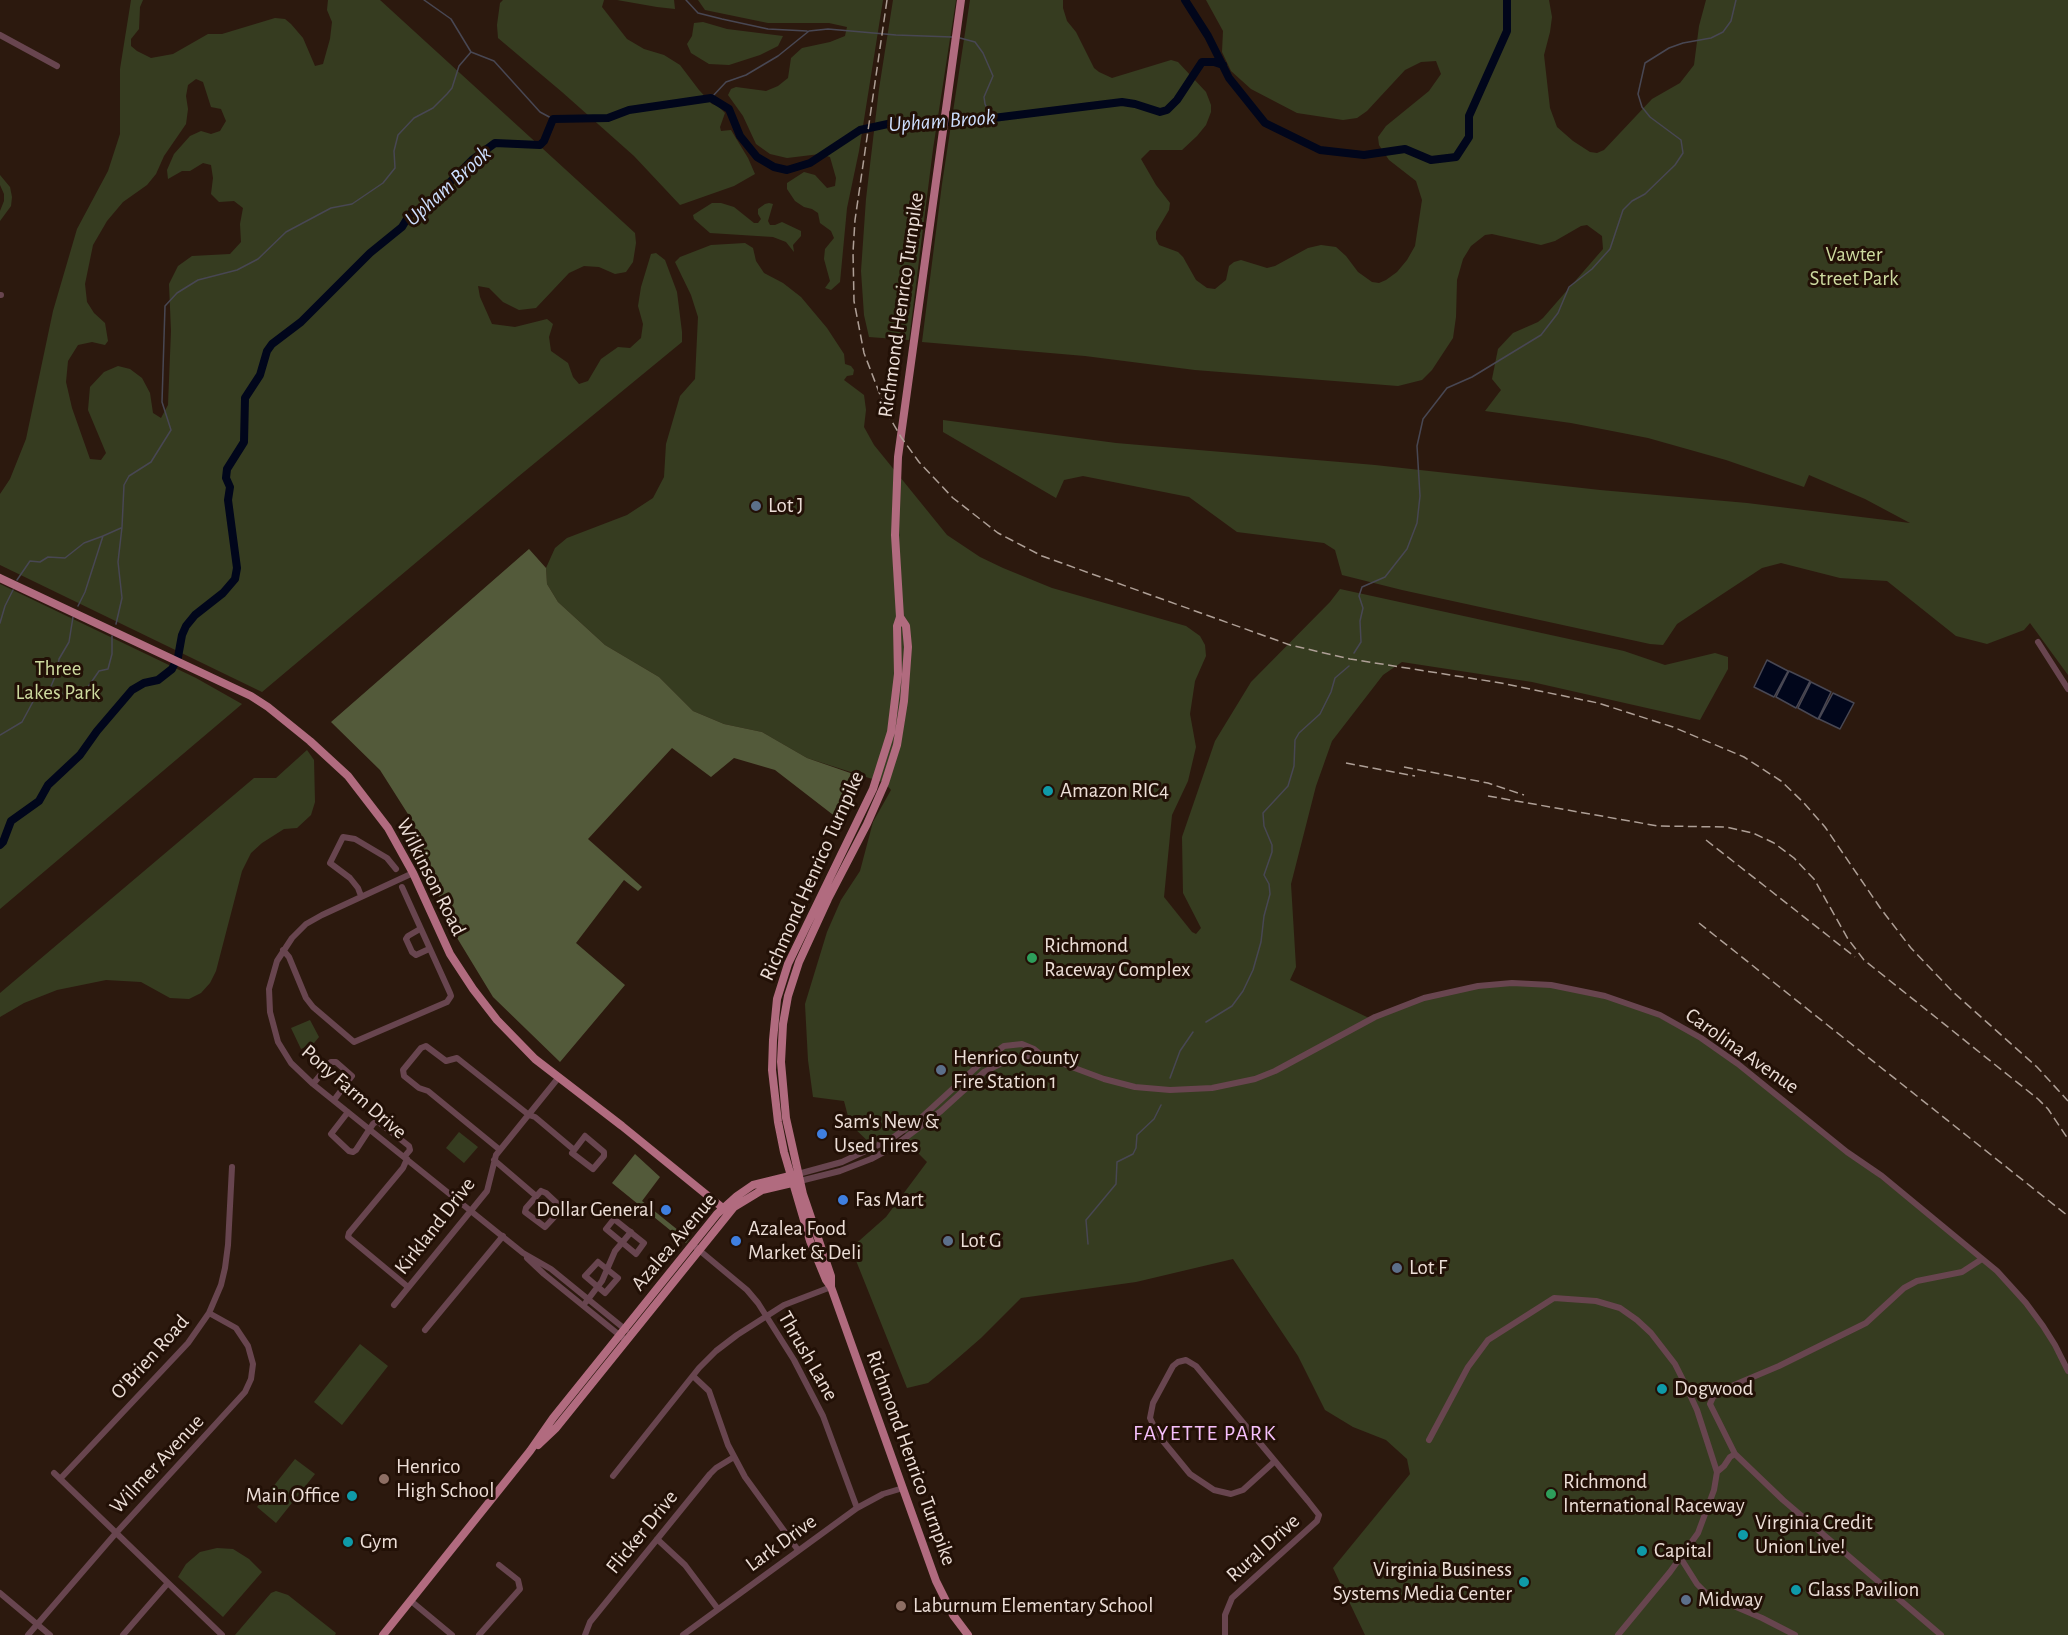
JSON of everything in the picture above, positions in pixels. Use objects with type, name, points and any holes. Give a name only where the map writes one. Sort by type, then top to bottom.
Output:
[{"type":"main road","name":"Richmond Henrico Turnpike","points":[[962,0],[943,123],[896,483],[900,617],[897,626],[898,674],[891,732],[873,789],[788,964],[777,999],[772,1070],[778,1122],[795,1178],[831,1276],[831,1287],[944,1599],[968,1635]]},
{"type":"main road","name":"Wilkinson Road","points":[[0,578],[258,700],[322,751],[348,776],[379,814],[413,873],[441,935],[473,989],[514,1039],[535,1059],[726,1210]]},
{"type":"main road","name":"Azalea Avenue","points":[[383,1635],[530,1451],[553,1418],[625,1335],[736,1196],[753,1185],[795,1178]]},
{"type":"street","points":[[0,35],[57,66]]},
{"type":"street","points":[[2038,642],[2068,689]]},
{"type":"street","points":[[361,896],[350,878],[330,863],[343,837],[355,839],[387,858],[396,869]]},
{"type":"street","name":"Pony Farm Drive","points":[[413,873],[306,924],[292,938],[274,969],[269,989],[272,1023],[278,1042],[297,1070],[503,1236],[534,1266],[583,1306],[625,1335]]},
{"type":"street","points":[[283,950],[289,957],[306,998],[313,1007],[350,1040],[356,1042],[449,1000],[450,993],[402,888]]},
{"type":"street","points":[[420,929],[406,939],[409,946],[416,955],[429,948]]},
{"type":"street","name":"Carolina Avenue","points":[[1170,1090],[1212,1088],[1263,1076],[1291,1064],[1375,1017],[1408,1004],[1464,988],[1492,984],[1542,984],[1605,996],[1660,1015],[1710,1044],[1749,1072],[1847,1152],[1882,1176],[2011,1286],[2035,1315],[2055,1345],[2068,1371]]},
{"type":"street","name":"Azalea Avenue","points":[[795,1178],[842,1162],[891,1139],[922,1117],[981,1063],[1004,1046],[1022,1044],[1045,1057],[1120,1084],[1170,1090]]},
{"type":"street","points":[[500,1150],[428,1092],[404,1076],[403,1070],[421,1048],[426,1046],[444,1060],[457,1058],[535,1117],[573,1149],[572,1153],[593,1169],[605,1154],[586,1136],[573,1149]]},
{"type":"street","name":"Azalea Avenue","points":[[795,1178],[849,1168],[871,1159],[893,1147],[941,1111],[976,1078],[994,1066],[1020,1057],[1045,1057]]},
{"type":"street","points":[[314,1084],[331,1062],[336,1062],[352,1076],[334,1100]]},
{"type":"street","name":"Kirkland Drive","points":[[394,1305],[489,1187],[494,1160],[500,1150],[559,1077]]},
{"type":"street","points":[[348,1112],[331,1134],[349,1151],[356,1150],[375,1122],[380,1122],[409,1146],[410,1150],[403,1168],[348,1237],[408,1287]]},
{"type":"street","points":[[494,1160],[536,1196]]},
{"type":"street","name":"O'Brien Road","points":[[60,1479],[188,1343],[209,1313],[221,1285],[225,1268],[232,1167]]},
{"type":"street","points":[[543,1191],[561,1207],[547,1226],[542,1226],[525,1212],[536,1196],[543,1191]]},
{"type":"street","points":[[614,1219],[631,1232],[644,1243],[636,1254],[606,1229],[614,1219]]},
{"type":"street","points":[[583,1306],[598,1288],[615,1251],[631,1232]]},
{"type":"street","points":[[425,1330],[503,1236]]},
{"type":"street","name":"Thrush Lane","points":[[696,1247],[747,1290],[794,1360],[818,1403],[858,1508]]},
{"type":"street","name":"Pony Farm Drive","points":[[523,1253],[551,1269],[588,1299],[625,1335]]},
{"type":"street","points":[[1941,1635],[1783,1500],[1735,1454],[1710,1404],[1713,1397],[1866,1323],[1904,1288],[1917,1281],[1962,1272],[1982,1259]]},
{"type":"street","points":[[596,1262],[617,1276],[617,1280],[605,1293],[598,1288],[586,1278],[596,1262]]},
{"type":"street","points":[[613,1476],[710,1356],[766,1316],[790,1303],[831,1287]]},
{"type":"street","points":[[1429,1440],[1468,1367],[1488,1340],[1554,1298],[1596,1301],[1620,1308],[1637,1320],[1658,1341],[1675,1364],[1697,1410],[1717,1472],[1714,1490],[1698,1533],[1618,1635]]},
{"type":"street","name":"Wilmer Avenue","points":[[28,1635],[116,1533],[232,1407],[248,1386],[253,1364],[246,1341],[236,1329],[209,1313]]},
{"type":"street","points":[[1189,1360],[1196,1366],[1275,1461],[1243,1490],[1231,1494],[1214,1490],[1190,1474],[1158,1435],[1150,1418],[1156,1397],[1172,1368],[1178,1362],[1189,1360]]},
{"type":"street","points":[[693,1376],[709,1391],[734,1457],[753,1488],[798,1550]]},
{"type":"street","points":[[1717,1472],[1735,1454]]},
{"type":"street","name":"Flicker Drive","points":[[585,1635],[590,1622],[710,1474],[734,1457]]},
{"type":"street","name":"Rural Drive","points":[[1226,1635],[1225,1615],[1235,1594],[1300,1537],[1319,1517],[1314,1507],[1275,1461]]},
{"type":"street","points":[[54,1473],[222,1635]]},
{"type":"street","name":"Lark Drive","points":[[683,1635],[858,1508],[883,1494],[903,1488]]},
{"type":"street","points":[[657,1539],[685,1565],[718,1609]]},
{"type":"street","points":[[1680,1557],[1697,1584],[1708,1596],[1762,1618],[1795,1635]]},
{"type":"street","points":[[479,1635],[520,1589],[518,1580],[499,1565]]},
{"type":"street","points":[[123,1635],[168,1583]]},
{"type":"street","points":[[0,1593],[50,1635]]},
{"type":"street","points":[[411,1601],[452,1635]]},
{"type":"street","points":[[211,1635],[217,1629]]},
{"type":"green space","points":[[131,0],[143,0],[140,7],[139,29],[131,39],[131,46],[151,58],[173,54],[208,34],[222,34],[275,18],[285,19],[303,38],[315,66],[323,64],[330,39],[332,22],[327,10],[328,0],[380,0],[635,233],[633,262],[626,272],[615,274],[599,267],[584,266],[569,273],[536,308],[519,310],[503,302],[489,288],[478,286],[480,297],[492,324],[515,327],[547,319],[553,324],[549,337],[551,351],[568,363],[573,377],[579,384],[588,381],[601,359],[618,347],[630,348],[641,338],[643,324],[638,306],[651,254],[656,253],[665,260],[677,292],[682,342],[262,692],[0,565],[0,494],[10,479],[26,439],[53,311],[77,229],[108,171],[120,134],[120,69]],"holes":[[[196,79],[203,82],[211,107],[221,109],[226,121],[220,131],[211,134],[201,131],[190,136],[174,154],[167,170],[168,179],[182,171],[190,171],[203,163],[211,165],[213,178],[211,194],[219,202],[234,201],[243,208],[240,224],[241,242],[230,254],[192,256],[178,266],[169,284],[171,331],[168,405],[161,418],[153,413],[150,393],[142,378],[130,369],[118,366],[104,372],[90,387],[88,410],[106,453],[101,460],[90,459],[72,408],[66,382],[68,361],[78,345],[92,342],[105,345],[108,341],[105,323],[94,313],[87,302],[85,284],[93,245],[107,221],[123,202],[147,185],[156,174],[164,156],[186,124],[188,85]]]},
{"type":"green space","points":[[503,0],[604,0],[602,7],[627,39],[644,49],[664,55],[680,65],[712,104],[725,113],[720,127],[721,131],[731,130],[755,174],[734,186],[680,205],[634,156],[498,38],[497,25],[500,3]]},
{"type":"green space","points":[[617,0],[674,0],[675,9],[657,7]]},
{"type":"green space","points":[[698,0],[883,0],[859,151],[847,208],[840,282],[831,290],[825,288],[830,281],[824,259],[825,249],[834,238],[831,231],[820,223],[818,213],[795,201],[787,189],[787,183],[804,172],[815,175],[827,188],[835,186],[836,178],[830,157],[820,154],[787,158],[770,154],[756,144],[743,116],[728,95],[731,89],[736,87],[766,91],[778,86],[788,78],[791,58],[802,48],[845,36],[847,27],[829,23],[768,23],[705,10]]},
{"type":"green space","points":[[893,0],[956,0],[933,149],[909,340],[869,337],[864,315],[861,271],[866,199],[879,89]]},
{"type":"green space","name":"Vawter Street Park","points":[[970,0],[1063,0],[1067,21],[1076,32],[1094,68],[1099,72],[1112,78],[1171,60],[1178,62],[1206,92],[1211,112],[1206,125],[1197,136],[1182,150],[1150,150],[1141,159],[1170,203],[1169,210],[1156,232],[1159,245],[1178,252],[1196,280],[1207,288],[1215,289],[1226,280],[1229,266],[1234,262],[1241,260],[1267,268],[1308,248],[1321,245],[1336,247],[1358,272],[1372,282],[1379,283],[1397,272],[1415,246],[1422,200],[1416,181],[1389,160],[1379,145],[1378,137],[1386,126],[1429,91],[1441,74],[1436,61],[1421,62],[1405,70],[1367,111],[1357,118],[1343,120],[1297,113],[1251,89],[1231,71],[1222,52],[1223,31],[1206,0],[1549,0],[1552,17],[1544,55],[1550,108],[1557,127],[1573,141],[1590,152],[1597,153],[1604,150],[1652,99],[1680,83],[1694,65],[1699,26],[1706,0],[2068,0],[2068,675],[2030,623],[2024,630],[1987,644],[1956,636],[1887,581],[1840,578],[1781,563],[1762,568],[1677,624],[1663,645],[1650,644],[1342,575],[1335,550],[1324,543],[1237,532],[1189,497],[1083,476],[1064,480],[1056,498],[943,432],[943,420],[1116,443],[1375,465],[1600,490],[1747,503],[1910,523],[1865,499],[1809,475],[1804,487],[1726,460],[1648,438],[1571,423],[1485,411],[1501,390],[1492,379],[1498,349],[1513,333],[1543,318],[1603,249],[1602,236],[1587,225],[1555,241],[1541,245],[1492,234],[1485,235],[1471,246],[1463,259],[1457,280],[1453,338],[1432,370],[1422,380],[1398,386],[1195,370],[1085,356],[922,342],[942,184]]},
{"type":"green space","points":[[703,22],[727,29],[783,36],[778,46],[760,55],[729,65],[709,64],[691,53],[687,44],[692,36],[694,23]]},
{"type":"green space","points":[[0,175],[10,187],[12,197],[11,206],[0,221],[4,194],[0,185]]},
{"type":"green space","points":[[712,203],[734,207],[754,223],[758,223],[761,219],[758,209],[765,204],[773,204],[768,221],[770,225],[782,222],[801,231],[801,236],[793,245],[794,252],[786,242],[773,237],[710,233],[694,219],[693,215]]},
{"type":"green space","name":"Richmond Raceway Complex","points":[[745,243],[753,248],[756,261],[764,273],[783,283],[801,297],[827,328],[844,354],[845,364],[854,370],[853,375],[847,376],[844,380],[864,395],[866,410],[864,427],[874,445],[947,535],[980,557],[1052,588],[1186,626],[1200,636],[1205,645],[1206,656],[1195,681],[1190,714],[1196,747],[1188,781],[1172,815],[1164,897],[1196,934],[1201,928],[1183,893],[1182,837],[1215,741],[1251,682],[1340,589],[1624,651],[1665,665],[1715,653],[1728,657],[1728,669],[1700,720],[1532,682],[1402,662],[1383,675],[1332,741],[1316,786],[1291,884],[1296,967],[1290,980],[1371,1019],[1392,1010],[1464,988],[1542,984],[1637,1006],[1710,1044],[1990,1265],[2026,1303],[2068,1371],[2068,1635],[1365,1635],[1333,1568],[1410,1474],[1407,1459],[1386,1440],[1353,1427],[1325,1410],[1298,1356],[1233,1259],[1136,1282],[1021,1298],[981,1338],[928,1383],[907,1388],[851,1248],[886,1217],[927,1162],[915,1150],[904,1131],[875,1148],[850,1124],[844,1101],[813,1097],[808,1060],[805,1004],[827,932],[841,900],[860,871],[873,822],[891,790],[885,783],[807,758],[762,732],[724,724],[693,711],[659,677],[605,645],[558,602],[547,584],[546,568],[555,548],[567,538],[627,515],[653,498],[664,477],[666,444],[680,396],[695,379],[698,317],[691,295],[675,262],[680,257],[711,245]]},
{"type":"green space","points":[[529,549],[546,568],[547,584],[558,602],[605,645],[659,677],[693,711],[724,724],[762,732],[807,758],[859,776],[841,821],[775,770],[734,758],[711,777],[672,748],[588,839],[642,887],[638,891],[624,880],[576,943],[625,985],[560,1062],[493,997],[448,923],[413,822],[380,770],[331,722]]},
{"type":"green space","name":"Three Lakes Park","points":[[0,584],[196,678],[242,704],[0,909]]},
{"type":"green space","points":[[307,750],[314,760],[315,802],[311,815],[297,828],[284,829],[251,853],[242,871],[216,971],[210,983],[201,993],[189,999],[170,998],[141,982],[106,980],[57,990],[24,1003],[0,1017],[0,993],[254,778],[276,778]]},
{"type":"green space","points":[[310,1020],[319,1037],[314,1043],[301,1049],[291,1028]]},
{"type":"green space","points":[[459,1132],[478,1147],[464,1163],[446,1148]]},
{"type":"green space","points":[[635,1154],[660,1177],[642,1201],[689,1239],[686,1243],[612,1183]]},
{"type":"green space","points":[[360,1344],[388,1366],[342,1425],[314,1402]]},
{"type":"green space","points":[[295,1459],[315,1474],[276,1523],[257,1507]]},
{"type":"green space","points":[[217,1548],[233,1549],[249,1559],[262,1572],[223,1617],[178,1577],[186,1564],[200,1552]]},
{"type":"green space","points":[[276,1591],[288,1595],[336,1633],[335,1635],[235,1635],[271,1593]]},
{"type":"water","points":[[1767,660],[1788,671],[1774,697],[1754,687]]},
{"type":"water","points":[[1789,671],[1810,681],[1796,708],[1776,697]]},
{"type":"water","points":[[1811,682],[1831,692],[1818,719],[1798,708]]},
{"type":"water","points":[[1833,693],[1854,703],[1840,729],[1819,719]]},
{"type":"waterway","points":[[424,0],[451,19],[471,52],[494,61],[540,112],[553,119]]},
{"type":"waterway","points":[[686,0],[698,13],[768,29],[807,31]]},
{"type":"waterway","points":[[1185,0],[1208,36],[1229,78],[1265,123],[1320,150],[1364,155],[1405,149],[1431,160],[1456,157],[1469,137],[1469,116],[1507,31],[1507,0]]},
{"type":"waterway","points":[[1354,653],[1361,642],[1360,621],[1363,608],[1359,596],[1362,587],[1385,577],[1407,549],[1417,523],[1420,496],[1417,446],[1423,419],[1447,388],[1472,377],[1541,335],[1558,313],[1569,287],[1592,269],[1610,249],[1623,210],[1632,201],[1645,194],[1675,165],[1683,153],[1681,140],[1650,117],[1642,107],[1638,94],[1645,63],[1669,48],[1711,38],[1723,32],[1731,21],[1736,0]]},
{"type":"waterway","points":[[711,98],[726,82],[746,75],[778,56],[809,31],[828,29],[952,37]]},
{"type":"waterway","points":[[960,38],[975,42],[983,53],[993,76],[984,97],[992,118]]},
{"type":"waterway","points":[[116,624],[122,598],[118,562],[124,485],[129,476],[151,462],[171,430],[162,402],[165,306],[177,293],[198,280],[237,270],[258,259],[286,232],[331,208],[352,204],[383,183],[395,168],[394,151],[398,135],[414,118],[433,108],[447,94],[452,88],[459,66],[471,52]]},
{"type":"waterway","name":"Upham Brook","points":[[0,845],[11,821],[39,801],[48,785],[80,755],[132,690],[144,683],[158,680],[172,669],[178,657],[186,626],[235,579],[237,568],[228,500],[230,487],[226,478],[227,469],[244,442],[245,398],[260,375],[267,351],[272,344],[301,322],[370,253],[402,227],[410,214],[426,206],[472,160],[495,143],[540,145],[553,119],[608,118],[629,110],[711,98],[729,109],[740,136],[757,157],[774,167],[787,170],[810,163],[860,130],[897,122],[961,122],[1122,102],[1160,112],[1167,110],[1177,100],[1202,62],[1223,65]]},
{"type":"waterway","points":[[78,606],[85,592],[103,536],[121,528]]},
{"type":"waterway","points":[[17,580],[30,561],[40,562],[48,557],[65,558],[84,543],[103,536]]},
{"type":"waterway","points":[[0,623],[13,590]]},
{"type":"waterway","points":[[49,691],[57,672],[59,659],[69,642],[73,617]]},
{"type":"waterway","points":[[0,735],[22,722],[35,698],[42,691],[69,695],[80,693],[88,687],[99,671],[108,669],[112,654],[112,636]]},
{"type":"waterway","points":[[1206,1022],[1232,1006],[1243,991],[1253,970],[1261,942],[1264,916],[1270,894],[1269,884],[1264,875],[1272,852],[1272,845],[1264,826],[1263,813],[1288,786],[1294,766],[1295,740],[1299,733],[1320,714],[1335,678],[1349,666]]},
{"type":"waterway","points":[[1170,1078],[1180,1051],[1193,1032]]},
{"type":"waterway","points":[[1088,1244],[1086,1220],[1116,1184],[1117,1162],[1133,1154],[1137,1135],[1154,1119],[1161,1105]]},
{"type":"railway","points":[[887,0],[855,220],[854,301],[864,353],[887,413],[919,462],[953,498],[998,533],[1042,556],[1290,645],[1350,659],[1501,683],[1598,703],[1673,727],[1744,757],[1781,781],[1803,802],[1825,827],[1881,909],[1911,948],[1953,992],[2037,1067],[2068,1101]]},
{"type":"railway","points":[[1346,763],[1415,776]]},
{"type":"railway","points":[[1404,767],[1488,783],[1524,795]]},
{"type":"railway","points":[[1488,796],[1658,826],[1726,827],[1753,833],[1774,843],[1794,858],[1814,879],[1848,939],[1864,960],[2038,1099],[2048,1109],[2068,1139]]},
{"type":"railway","points":[[1706,840],[1855,957]]},
{"type":"railway","points":[[1699,923],[2068,1216]]},
{"type":"place","name":"Lot J","points":[[756,506]]},
{"type":"place","name":"Amazon RIC4","points":[[1048,791]]},
{"type":"place","name":"Richmond Raceway Complex","points":[[1032,958]]},
{"type":"place","name":"Henrico County Fire Station 1","points":[[941,1070]]},
{"type":"place","name":"Sam's New & Used Tires","points":[[822,1134]]},
{"type":"place","name":"Fas Mart","points":[[843,1200]]},
{"type":"place","name":"Dollar General","points":[[666,1210]]},
{"type":"place","name":"Azalea Food Market & Deli","points":[[736,1241]]},
{"type":"place","name":"Lot G","points":[[948,1241]]},
{"type":"place","name":"Lot F","points":[[1397,1268]]},
{"type":"place","name":"Dogwood","points":[[1662,1389]]},
{"type":"place","name":"Henrico High School","points":[[384,1479]]},
{"type":"place","name":"Richmond International Raceway","points":[[1551,1494]]},
{"type":"place","name":"Main Office","points":[[352,1496]]},
{"type":"place","name":"Virginia Credit Union Live!","points":[[1743,1535]]},
{"type":"place","name":"Gym","points":[[348,1542]]},
{"type":"place","name":"Capital","points":[[1642,1551]]},
{"type":"place","name":"Virginia Business Systems Media Center","points":[[1524,1582]]},
{"type":"place","name":"Glass Pavilion","points":[[1796,1590]]},
{"type":"place","name":"Midway","points":[[1686,1600]]},
{"type":"place","name":"Laburnum Elementary School","points":[[901,1606]]},
{"type":"district","name":"FAYETTE PARK","points":[[1205,1433]]}]
